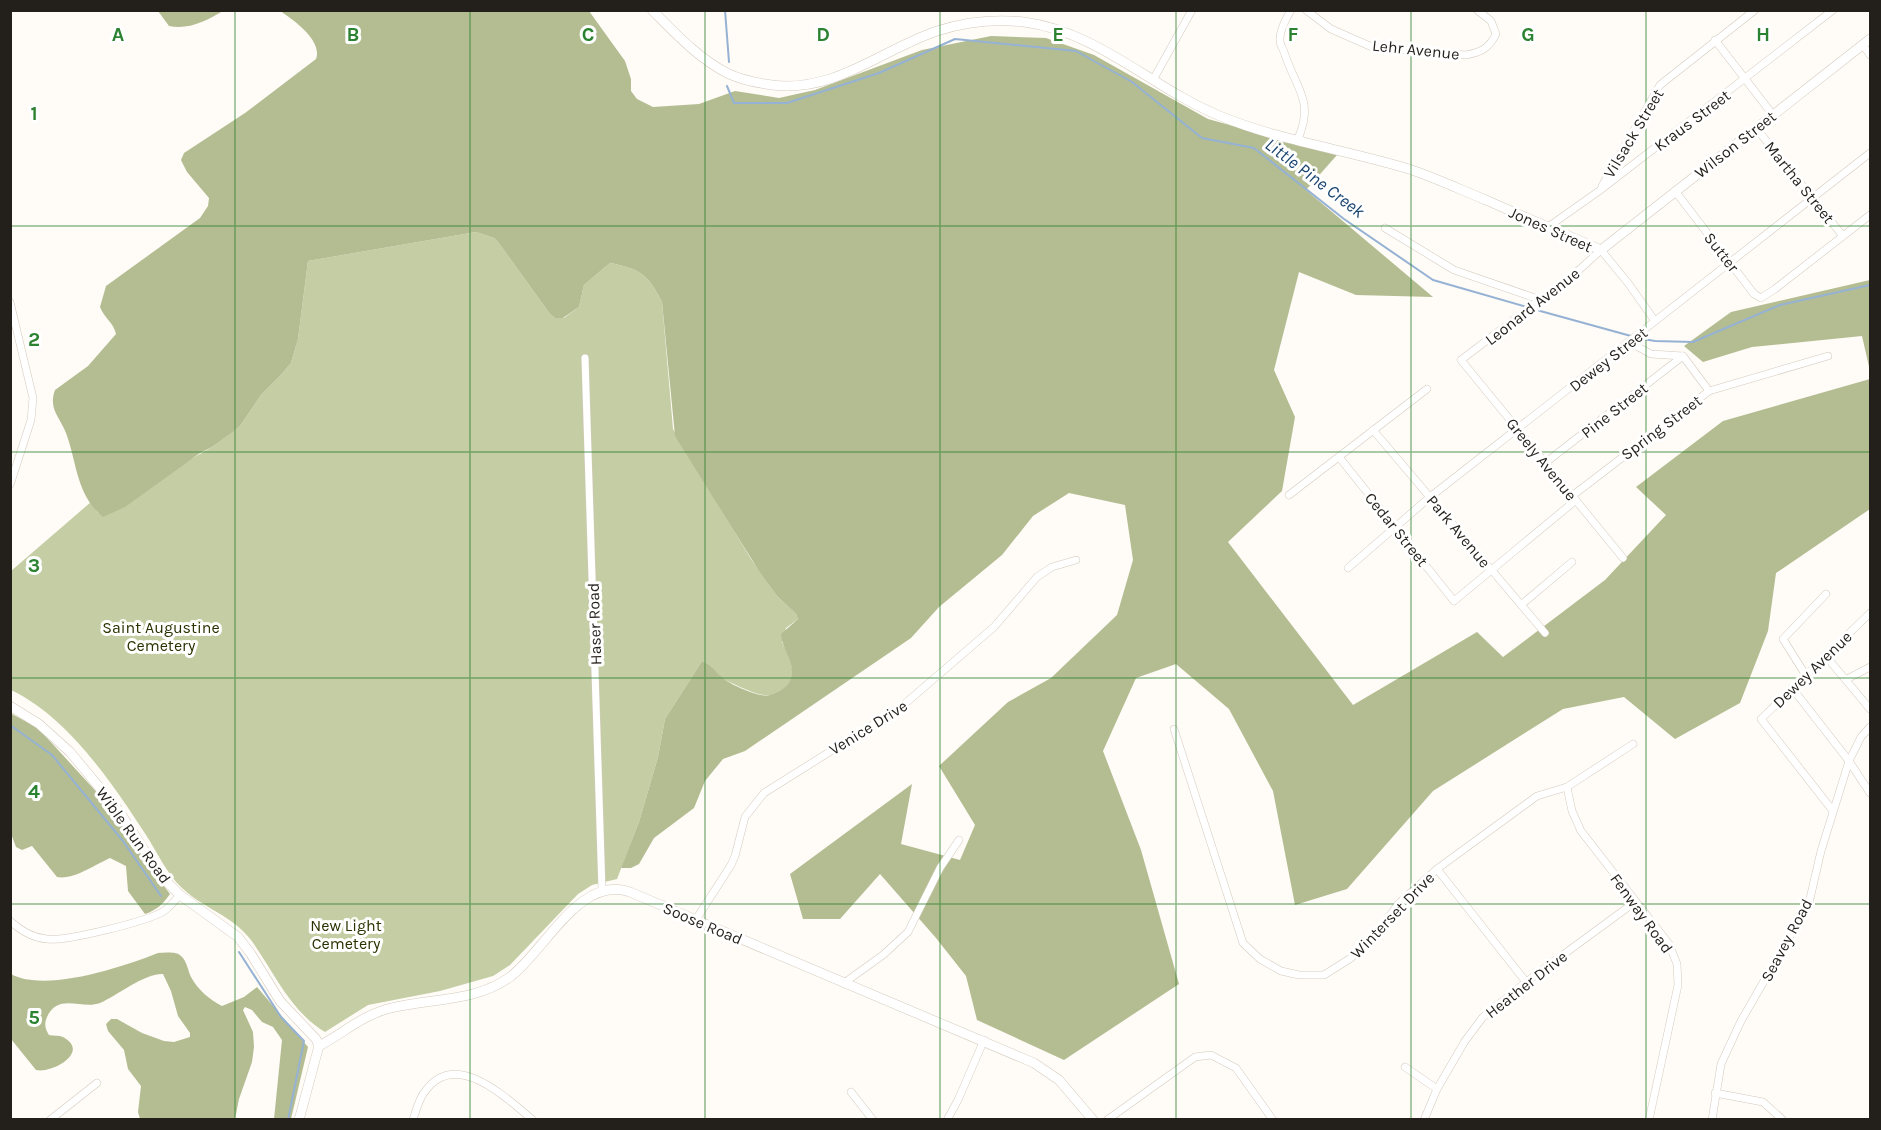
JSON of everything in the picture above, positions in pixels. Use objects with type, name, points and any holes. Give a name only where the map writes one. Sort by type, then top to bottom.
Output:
[{"type":"street","name":"Jones Street","points":[[652,10],[689,46],[729,74],[764,84],[798,86],[817,84],[843,75],[936,32],[967,24],[1004,21],[1044,26],[1099,46],[1183,98],[1221,116],[1297,141],[1411,170],[1601,250],[1655,321]]},
{"type":"street","points":[[1154,80],[1192,10]]},
{"type":"street","points":[[1291,10],[1284,22],[1280,41],[1299,83],[1305,106],[1303,127],[1297,141]]},
{"type":"street","name":"Lehr Avenue","points":[[1306,10],[1331,29],[1372,47],[1466,55],[1478,53],[1489,47],[1496,34],[1491,21],[1478,10]]},
{"type":"street","name":"Vilsack Street","points":[[1599,191],[1660,84],[1755,10]]},
{"type":"street","name":"Kraus Street","points":[[1548,227],[1599,191],[1833,10]]},
{"type":"street","points":[[1716,40],[1744,80],[1773,115]]},
{"type":"street","points":[[1867,42],[1870,55]]},
{"type":"street","name":"Wilson Street","points":[[1601,250],[1867,42]]},
{"type":"street","name":"Martha Street","points":[[1756,128],[1843,236]]},
{"type":"street","name":"Dewey Street","points":[[1348,568],[1430,497],[1870,153]]},
{"type":"street","name":"Sutter","points":[[1676,191],[1730,264],[1754,294],[1761,298],[1775,290],[1843,236]]},
{"type":"street","points":[[1843,236],[1870,215]]},
{"type":"street","points":[[1385,228],[1454,270],[1541,300]]},
{"type":"street","name":"Leonard Avenue","points":[[1461,360],[1541,300],[1601,250]]},
{"type":"street","points":[[10,302],[33,398],[31,420],[10,485]]},
{"type":"street","points":[[1629,342],[1651,354],[1683,356],[1709,391]]},
{"type":"street","name":"Pine Street","points":[[1545,463],[1683,356]]},
{"type":"street","name":"Spring Street","points":[[1454,601],[1574,498],[1709,391],[1828,356]]},
{"type":"street","name":"Haser Road","points":[[585,358],[602,890]]},
{"type":"street","name":"Greely Avenue","points":[[1461,360],[1623,558]]},
{"type":"street","points":[[1289,495],[1427,389]]},
{"type":"street","name":"Park Avenue","points":[[1373,430],[1545,633]]},
{"type":"street","name":"Cedar Street","points":[[1339,457],[1454,601]]},
{"type":"street","name":"Venice Drive","points":[[695,921],[731,865],[745,817],[757,800],[774,785],[888,715],[916,695],[994,627],[1037,577],[1052,567],[1076,560]]},
{"type":"street","points":[[1521,605],[1572,562]]},
{"type":"street","points":[[1805,674],[1783,639],[1826,594]]},
{"type":"street","name":"Dewey Avenue","points":[[1833,811],[1761,719],[1870,613]]},
{"type":"street","points":[[1825,655],[1870,709]]},
{"type":"street","points":[[1847,679],[1870,667]]},
{"type":"street","points":[[1792,688],[1849,760],[1870,793]]},
{"type":"street","name":"Wible Run Road","points":[[10,706],[39,724],[69,752],[119,811],[161,876],[180,895],[238,938],[280,1001],[316,1039],[319,1046]]},
{"type":"street","name":"Seavey Road","points":[[1712,1119],[1721,1064],[1742,1021],[1809,903],[1849,760],[1861,737],[1870,727]]},
{"type":"street","name":"Winterset Drive","points":[[1174,729],[1243,943],[1260,959],[1281,971],[1299,975],[1324,975],[1352,958],[1376,935],[1398,904],[1437,869],[1537,796],[1567,787],[1633,744]]},
{"type":"street","name":"Fenway Road","points":[[1567,787],[1572,811],[1581,831],[1669,944],[1677,964],[1678,985],[1649,1119]]},
{"type":"street","points":[[844,982],[883,955],[908,932],[940,868],[959,840]]},
{"type":"street","points":[[1437,869],[1526,982]]},
{"type":"street","name":"Soose Road","points":[[602,890],[622,889],[1034,1063],[1049,1072],[1068,1090],[1093,1119]]},
{"type":"street","points":[[299,1119],[319,1046],[377,1012],[476,993],[502,982],[524,964],[580,904],[602,890]]},
{"type":"street","points":[[10,921],[31,935],[47,939],[64,939],[148,918],[164,911],[180,895]]},
{"type":"street","name":"Heather Drive","points":[[1424,1119],[1437,1089],[1465,1041],[1483,1017],[1526,982],[1635,903]]},
{"type":"street","points":[[947,1119],[958,1100],[984,1040]]},
{"type":"street","points":[[1107,1119],[1195,1057],[1211,1055],[1236,1068],[1273,1119]]},
{"type":"street","points":[[1405,1067],[1437,1089]]},
{"type":"street","points":[[413,1119],[421,1096],[429,1086],[440,1078],[458,1074],[486,1083],[533,1119]]},
{"type":"street","points":[[50,1119],[97,1083]]},
{"type":"street","points":[[851,1092],[873,1119]]},
{"type":"street","points":[[1715,1093],[1763,1102],[1783,1119]]},
{"type":"green space","points":[[158,11],[223,11],[197,24],[176,27],[169,26]]},
{"type":"green space","points":[[280,11],[589,11],[625,61],[631,79],[631,91],[637,99],[653,107],[699,104],[735,91],[779,98],[815,90],[922,50],[991,36],[1046,38],[1094,55],[1208,119],[1337,155],[1306,190],[1433,297],[1356,295],[1299,272],[1274,370],[1295,417],[1282,491],[1228,542],[1353,705],[1477,632],[1503,657],[1605,580],[1666,515],[1636,487],[1723,421],[1870,379],[1870,509],[1776,573],[1768,631],[1740,703],[1675,739],[1624,697],[1563,709],[1433,791],[1347,889],[1295,905],[1273,791],[1229,709],[1176,664],[1136,678],[1103,751],[1141,850],[1179,984],[1064,1060],[977,1020],[966,976],[880,874],[840,919],[803,919],[790,874],[912,784],[901,844],[960,860],[975,825],[939,766],[1008,702],[1051,678],[1117,615],[1133,560],[1125,505],[1069,493],[1033,516],[1002,555],[939,607],[911,638],[745,751],[723,759],[705,781],[694,808],[654,838],[639,864],[631,868],[621,868],[639,822],[658,757],[665,719],[702,661],[720,676],[741,688],[764,695],[776,693],[788,684],[792,674],[781,634],[798,619],[759,571],[675,436],[662,302],[642,274],[610,263],[584,285],[579,307],[563,318],[555,318],[498,242],[494,238],[476,232],[308,261],[298,339],[291,363],[261,395],[240,426],[125,507],[103,517],[87,499],[78,478],[70,444],[54,408],[55,390],[88,366],[116,334],[100,307],[106,286],[200,218],[208,206],[209,198],[187,172],[181,160],[184,153],[245,113],[316,59],[317,52],[311,38],[299,25]]},
{"type":"green space","points":[[476,232],[494,238],[498,242],[555,318],[564,318],[579,307],[584,285],[610,263],[642,274],[652,285],[662,302],[673,429],[751,559],[777,596],[796,614],[798,619],[786,628],[782,642],[791,664],[792,675],[787,686],[781,691],[764,695],[725,680],[702,661],[665,719],[658,757],[639,822],[617,879],[592,885],[578,894],[510,965],[493,976],[440,991],[368,1005],[325,1032],[292,1002],[244,932],[182,888],[167,870],[119,794],[70,734],[32,702],[11,690],[11,571],[91,502],[98,513],[212,447],[240,426],[261,395],[291,363],[298,339],[308,261]]},
{"type":"green space","points":[[1870,280],[1870,371],[1862,336],[1752,347],[1703,362],[1684,346],[1731,312]]},
{"type":"green space","points":[[10,713],[38,728],[113,810],[150,868],[170,894],[153,911],[145,914],[128,891],[126,866],[110,858],[77,874],[57,877],[32,846],[22,850],[16,847],[10,831]]},
{"type":"green space","points":[[158,953],[179,954],[197,986],[209,998],[222,1006],[244,997],[257,987],[308,1047],[291,1119],[274,1119],[282,1040],[273,1027],[262,1022],[252,1010],[245,1007],[243,1010],[253,1032],[254,1047],[252,1062],[239,1099],[235,1119],[140,1119],[138,1112],[141,1086],[128,1069],[124,1050],[108,1031],[106,1024],[111,1019],[117,1019],[142,1033],[164,1041],[174,1042],[190,1037],[190,1033],[178,1016],[171,991],[163,974],[148,977],[100,1003],[57,1005],[47,1017],[45,1026],[49,1035],[63,1037],[71,1043],[73,1049],[66,1061],[51,1069],[36,1070],[11,1039],[11,974],[43,981],[84,976]]},
{"type":"waterway","name":"Little Pine Creek","points":[[725,10],[729,62]]},
{"type":"waterway","name":"Little Pine Creek","points":[[727,86],[734,103],[787,103],[879,73],[955,39],[1076,51],[1132,82],[1202,138],[1254,148],[1344,219],[1433,280],[1527,307]]},
{"type":"waterway","name":"Little Pine Creek","points":[[1637,338],[1693,342],[1780,305],[1870,285]]},
{"type":"waterway","name":"Little Pine Creek","points":[[1533,309],[1631,336]]},
{"type":"waterway","points":[[10,725],[52,755],[123,841],[161,896]]},
{"type":"waterway","points":[[239,952],[281,1017],[304,1041],[288,1120]]},
{"type":"park label","name":"Saint Augustine Cemetery","points":[[161,636]]},
{"type":"park label","name":"New Light Cemetery","points":[[346,934]]}]
